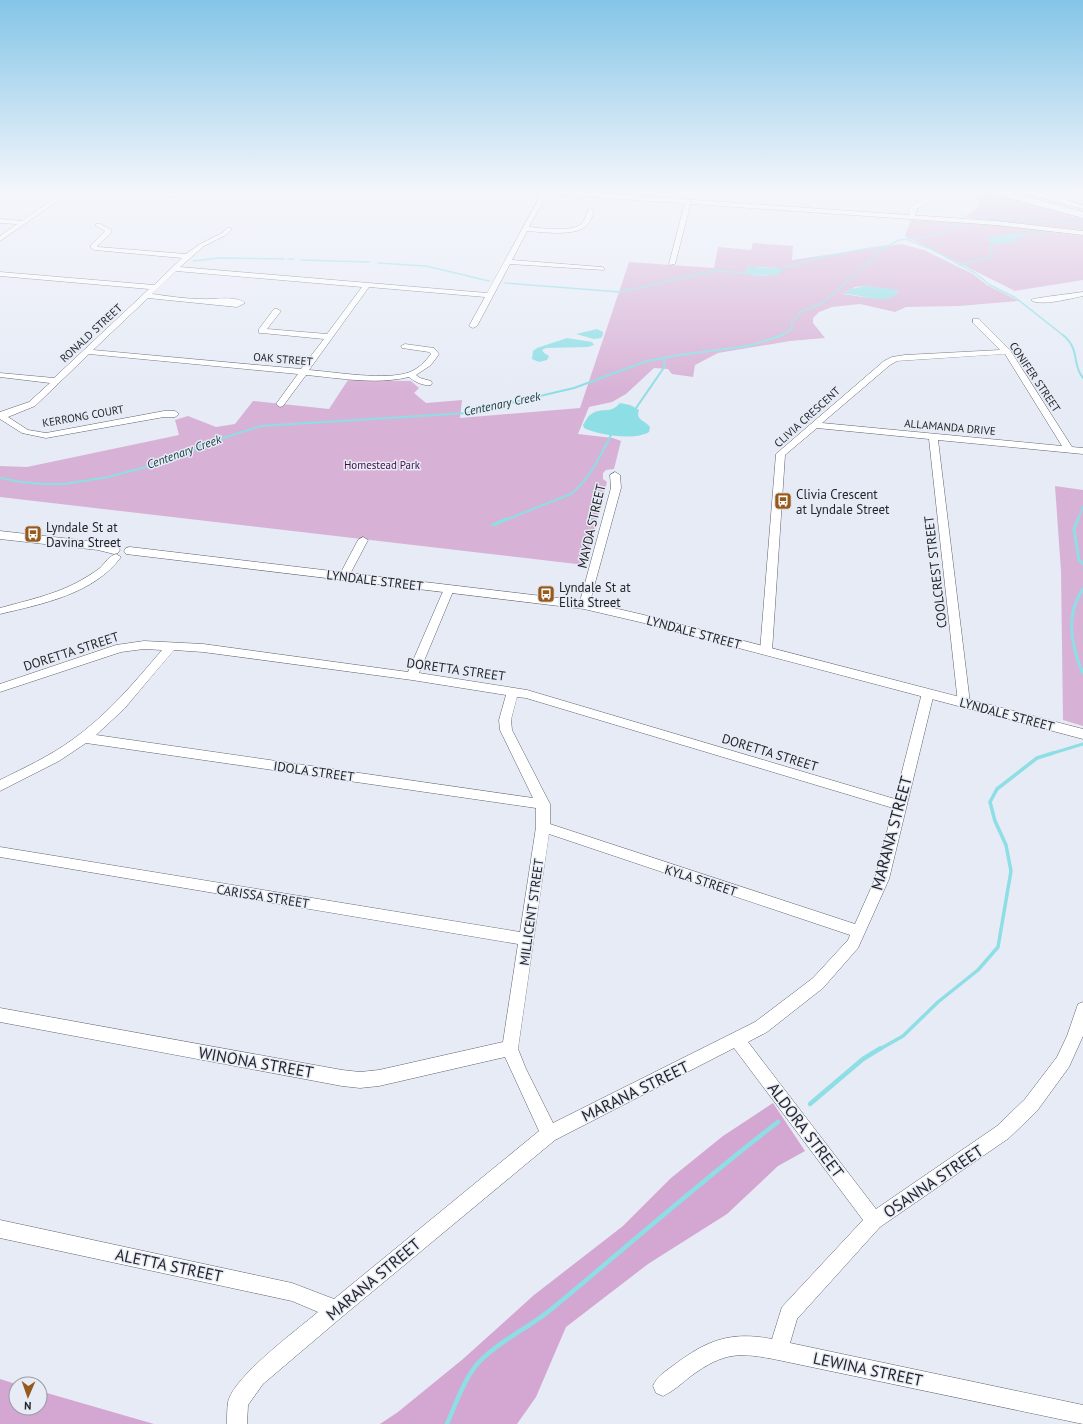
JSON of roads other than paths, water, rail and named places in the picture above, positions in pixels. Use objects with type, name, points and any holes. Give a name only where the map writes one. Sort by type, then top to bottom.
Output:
[{"type":"street","name":"RONALD STREET","points":[[1,416],[32,404],[187,257]]},
{"type":"street","points":[[473,326],[510,257]]},
{"type":"street","points":[[672,264],[674,257]]},
{"type":"street","points":[[508,262],[602,269]]},
{"type":"street","points":[[176,269],[490,294]]},
{"type":"street","points":[[0,274],[156,287]]},
{"type":"street","points":[[280,404],[368,284]]},
{"type":"street","points":[[1026,297],[1035,302],[1083,294]]},
{"type":"street","points":[[146,296],[207,302]]},
{"type":"street","points":[[267,310],[287,312]]},
{"type":"street","points":[[277,311],[262,331],[330,337]]},
{"type":"street","name":"CONIFER STREET","points":[[976,321],[1008,352],[1069,450]]},
{"type":"street","name":"OAK STREET","points":[[88,352],[359,377],[399,377],[411,375],[424,368],[435,354],[431,350],[405,345]]},
{"type":"street","name":"CLIVIA CRESCENT","points":[[766,651],[781,454],[816,426],[887,363],[895,359],[918,356],[1008,352]]},
{"type":"street","points":[[0,375],[57,381]]},
{"type":"street","points":[[411,375],[417,380],[428,383]]},
{"type":"street","name":"KERRONG COURT","points":[[1,416],[22,432],[41,437],[164,414],[175,414]]},
{"type":"street","name":"ALLAMANDA DRIVE","points":[[816,426],[1083,451]]},
{"type":"street","name":"COOLCREST STREET","points":[[933,437],[964,703]]},
{"type":"street","name":"MAYDA STREET","points":[[584,605],[616,488],[615,475]]},
{"type":"street","points":[[0,535],[98,546],[115,553],[101,573],[78,587],[0,611]]},
{"type":"street","points":[[344,576],[363,540]]},
{"type":"street","name":"LYNDALE STREET","points":[[115,553],[125,556],[130,551],[584,605],[644,619],[1083,734]]},
{"type":"street","points":[[412,676],[449,589]]},
{"type":"street","name":"DORETTA STREET","points":[[0,688],[120,648],[144,645],[203,648],[512,691],[899,805]]},
{"type":"street","points":[[0,786],[46,762],[85,738],[128,698],[171,646]]},
{"type":"street","name":"MILLICENT STREET","points":[[512,691],[505,720],[506,730],[543,804],[543,828],[510,1049],[519,1072],[549,1134]]},
{"type":"street","name":"MARANA STREET","points":[[237,1424],[238,1402],[256,1377],[336,1309],[549,1134],[738,1040],[761,1027],[818,983],[853,944],[882,879],[899,805],[928,693]]},
{"type":"street","name":"IDOLA STREET","points":[[85,738],[543,804]]},
{"type":"street","name":"KYLA STREET","points":[[543,828],[859,932]]},
{"type":"street","name":"CARISSA STREET","points":[[0,852],[526,939]]},
{"type":"street","name":"OSANNA STREET","points":[[778,1350],[788,1314],[874,1221],[1003,1132],[1031,1105],[1063,1062],[1075,1036],[1083,1009]]},
{"type":"street","name":"WINONA STREET","points":[[0,1016],[360,1080],[379,1078],[499,1050],[510,1049]]},
{"type":"street","name":"ALDORA STREET","points":[[738,1040],[874,1221]]},
{"type":"street","name":"ALETTA STREET","points":[[0,1229],[292,1292],[336,1309]]},
{"type":"street","name":"LEWINA STREET","points":[[663,1386],[703,1356],[723,1348],[744,1345],[778,1350],[1083,1415]]},
{"type":"water","points":[[747,268],[782,269],[779,274],[776,275],[752,276],[745,272]]},
{"type":"water","points":[[865,286],[892,289],[899,292],[894,296],[880,299],[842,294],[851,289]]},
{"type":"water","points":[[597,329],[603,332],[601,338],[594,339],[576,334]]},
{"type":"water","points":[[567,338],[592,342],[594,345],[588,347],[546,348],[542,350],[549,356],[547,360],[539,362],[532,359],[533,351],[537,348]]},
{"type":"water","points":[[620,403],[630,405],[639,410],[638,416],[650,427],[649,432],[643,435],[626,437],[607,435],[584,428],[583,425],[591,414],[597,411],[613,409]]},
{"type":"waterway","points":[[777,270],[822,257]]},
{"type":"waterway","name":"Centenary Creek","points":[[779,336],[791,330],[792,322],[801,312],[822,303],[874,257]]},
{"type":"waterway","points":[[946,257],[960,265]]},
{"type":"waterway","points":[[960,265],[987,257]]},
{"type":"waterway","points":[[193,261],[218,258],[284,259]]},
{"type":"waterway","points":[[288,259],[294,259]]},
{"type":"waterway","points":[[301,260],[369,262]]},
{"type":"waterway","points":[[378,263],[426,266],[489,281]]},
{"type":"waterway","points":[[960,265],[975,273],[990,285],[1016,298],[1064,336]]},
{"type":"waterway","points":[[505,283],[620,292],[714,271],[748,273]]},
{"type":"waterway","name":"Centenary Creek","points":[[663,358],[748,346],[783,335]]},
{"type":"waterway","points":[[1064,336],[1072,346],[1077,367],[1083,378]]},
{"type":"waterway","name":"Centenary Creek","points":[[0,478],[21,482],[64,484],[108,477],[150,466],[226,437],[261,426],[467,413],[574,388],[647,361],[663,358]]},
{"type":"waterway","points":[[634,411],[665,366],[663,358]]},
{"type":"waterway","points":[[505,520],[571,494],[589,474],[612,433]]},
{"type":"waterway","points":[[1078,520],[1083,507]]},
{"type":"waterway","points":[[493,525],[507,519]]},
{"type":"waterway","points":[[1078,519],[1074,529],[1079,560],[1083,564]]},
{"type":"waterway","points":[[1083,589],[1077,599],[1072,620],[1075,652],[1083,673]]},
{"type":"waterway","points":[[1050,754],[1083,744]]},
{"type":"waterway","points":[[880,1049],[903,1036],[938,1002],[978,970],[998,947],[1011,871],[1006,845],[995,821],[990,802],[997,789],[1037,758],[1053,753]]},
{"type":"waterway","points":[[810,1104],[863,1059],[881,1048]]},
{"type":"waterway","points":[[447,1424],[469,1375],[487,1354],[545,1314],[693,1190],[778,1122]]},
{"type":"place","name":"Clivia Crescent at Lyndale Street","points":[[783,501]]},
{"type":"place","name":"Lyndale St at Davina Street","points":[[33,534]]},
{"type":"place","name":"Lyndale St at Elita Street","points":[[546,594]]},
{"type":"park label","name":"Homestead Park","points":[[382,465]]}]
